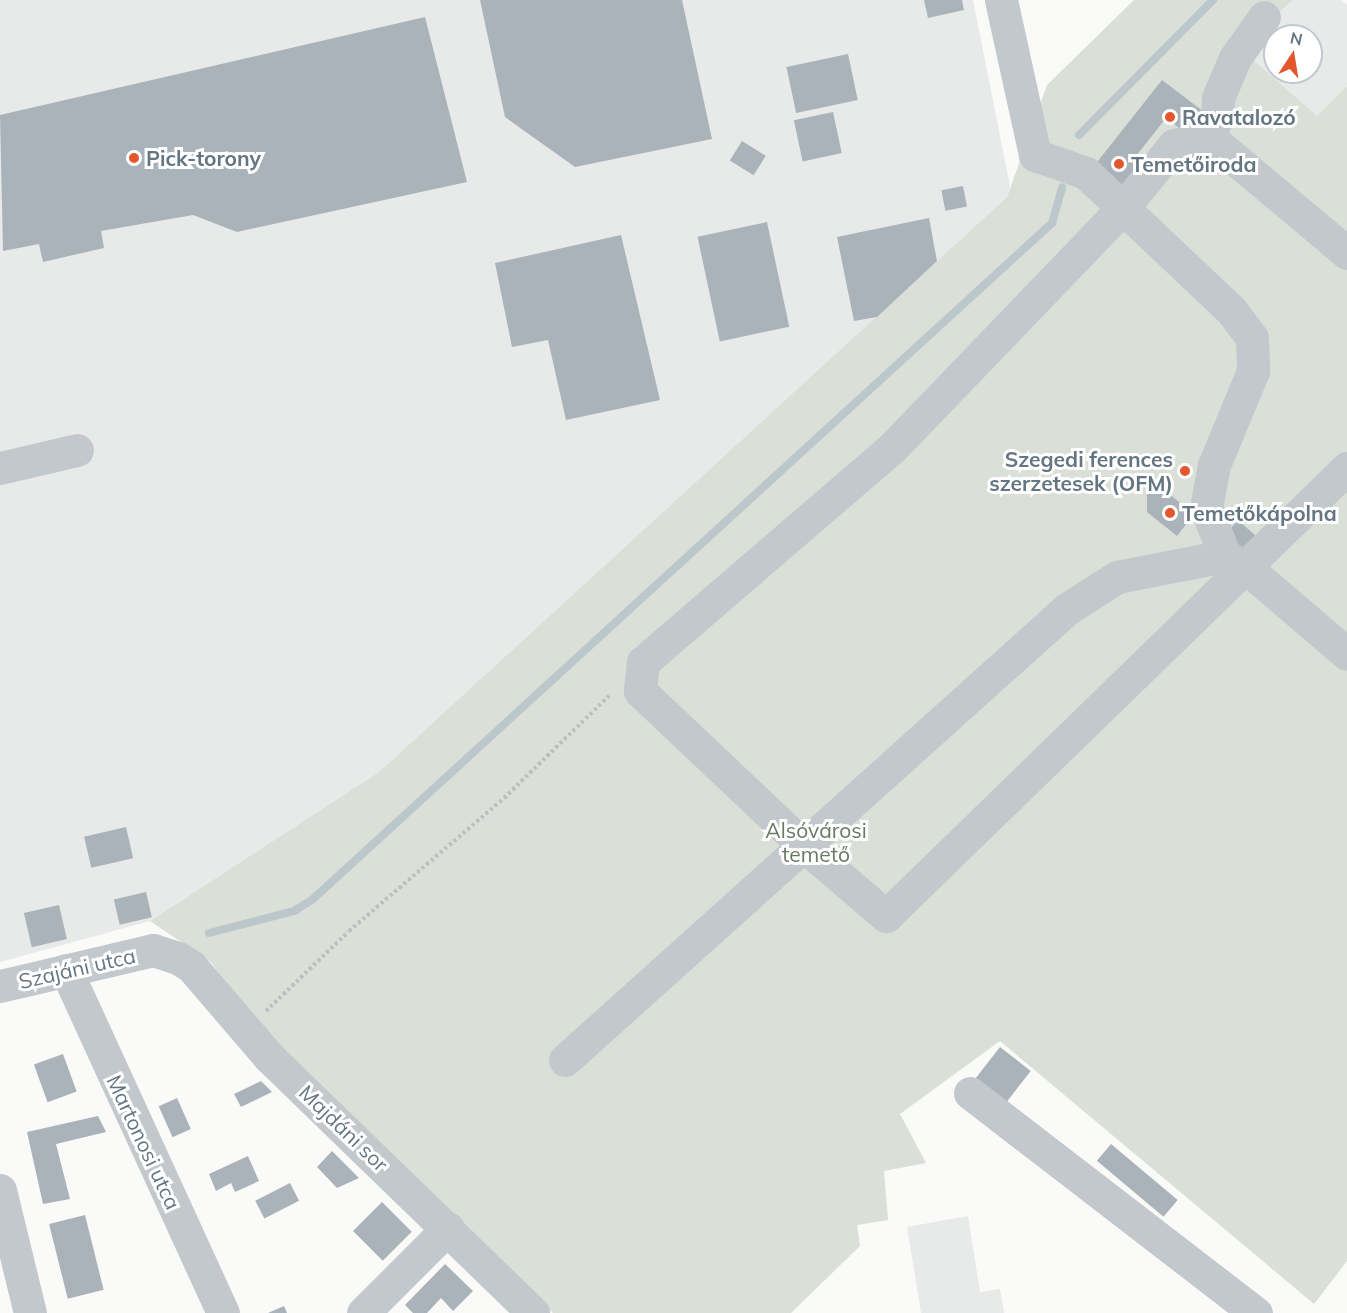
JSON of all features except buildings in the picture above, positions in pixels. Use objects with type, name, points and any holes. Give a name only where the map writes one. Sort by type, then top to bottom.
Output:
[{"type":"street","points":[[1001,0],[1017,105],[1035,155],[1086,173],[1231,310],[1252,338],[1253,371],[1214,465],[1206,508],[1235,561],[1347,654]]},
{"type":"street","points":[[1209,137],[1217,118],[1218,98],[1235,58],[1264,17]]},
{"type":"street","points":[[1209,137],[1174,145],[1122,209],[894,447],[643,662],[640,692],[804,846],[886,916],[1235,561],[1347,468]]},
{"type":"street","points":[[1209,137],[1347,253]]},
{"type":"street","points":[[0,468],[77,450]]},
{"type":"street","points":[[565,1060],[1067,609],[1096,588],[1117,577],[1235,561]]},
{"type":"street","name":"Majdáni sor","points":[[153,950],[167,951],[191,966],[245,1029],[533,1313]]},
{"type":"street","name":"Szajáni utca","points":[[0,986],[153,950]]},
{"type":"street","name":"Martonosi utca","points":[[66,970],[223,1313]]},
{"type":"street","points":[[970,1094],[1256,1313]]},
{"type":"street","points":[[0,1190],[30,1313]]},
{"type":"street","points":[[363,1313],[448,1228]]},
{"type":"path","points":[[245,1029],[349,932],[504,798],[643,662]]},
{"type":"shaded area","points":[[0,0],[973,0],[1010,186],[1007,197],[379,772],[150,921],[0,962]]},
{"type":"shaded area","points":[[1293,0],[1341,0],[1347,5],[1347,86],[1317,116],[1281,84],[1323,84],[1323,24],[1269,24]]},
{"type":"shaded area","points":[[1263,32],[1263,68],[1248,55]]},
{"type":"shaded area","points":[[968,1216],[980,1292],[1000,1289],[1004,1313],[921,1313],[907,1227]]},
{"type":"green space","name":"Alsóvárosi temető","points":[[1134,0],[1293,0],[1269,24],[1263,24],[1263,32],[1248,55],[1263,68],[1263,84],[1281,84],[1317,116],[1347,86],[1347,1261],[1314,1304],[1000,1041],[900,1114],[926,1163],[884,1171],[888,1220],[857,1225],[860,1246],[791,1313],[553,1313],[249,1018],[211,962],[150,921],[379,772],[1007,197],[1047,85]]},
{"type":"waterway","points":[[1079,135],[1213,0]]},
{"type":"waterway","points":[[209,933],[294,911],[313,899],[1052,223],[1062,187]]},
{"type":"place","name":"Ravatalozó","points":[[1170,117]]},
{"type":"place","name":"Pick-torony","points":[[134,158]]},
{"type":"place","name":"Temetőiroda","points":[[1119,164]]},
{"type":"place","name":"Szegedi ferences szerzetesek (OFM)","points":[[1185,471]]},
{"type":"place","name":"Temetőkápolna","points":[[1170,513]]}]
